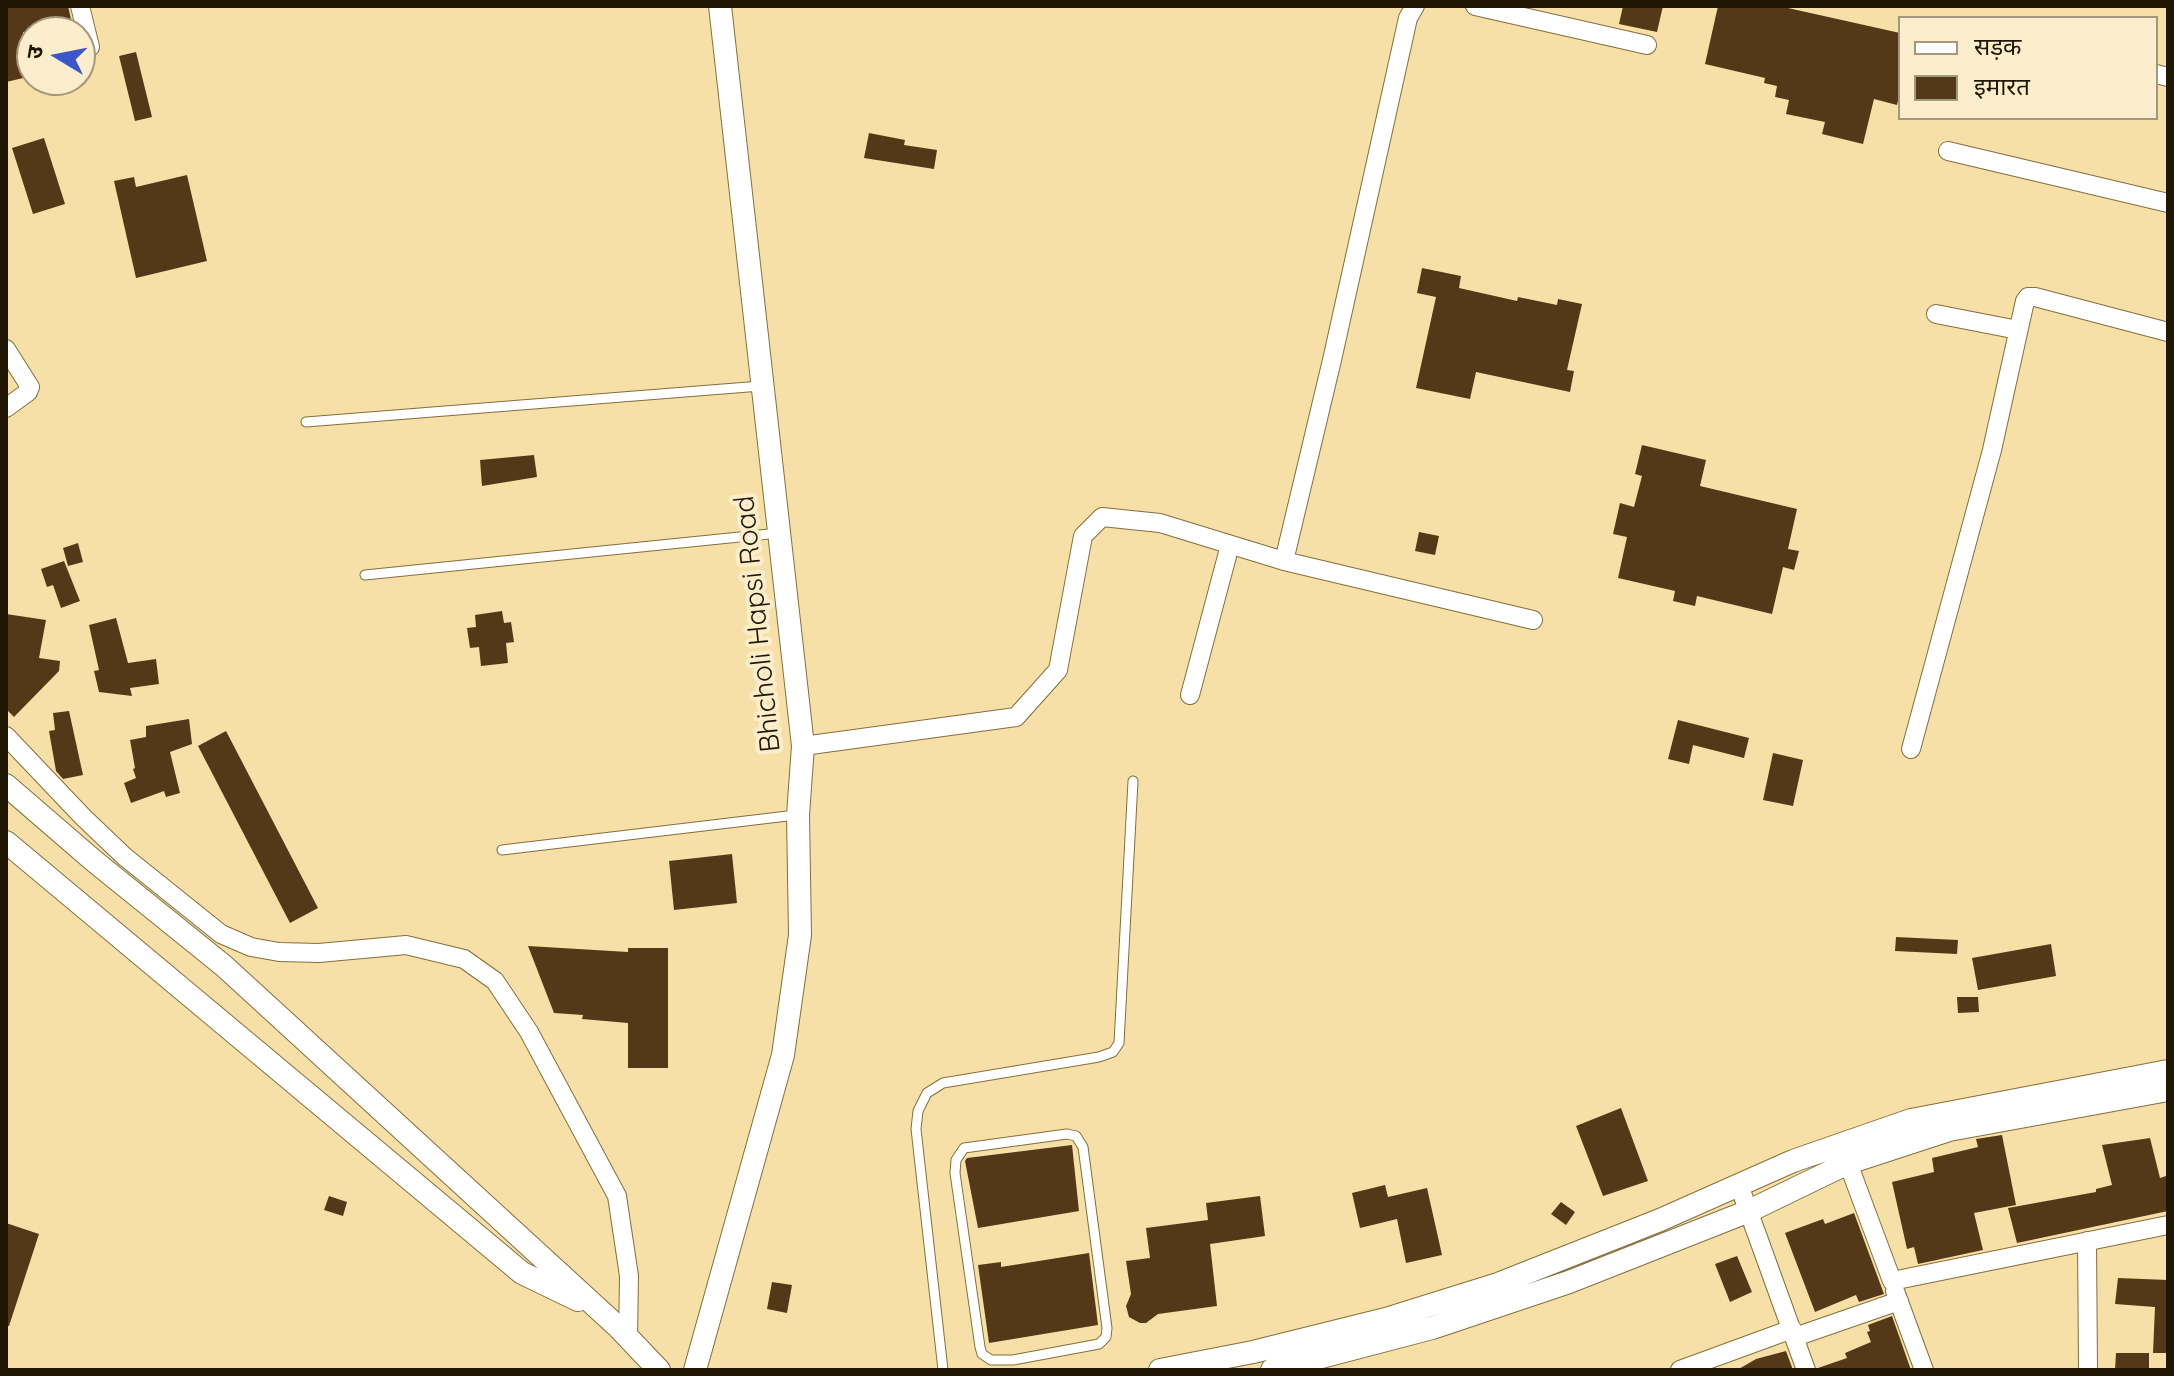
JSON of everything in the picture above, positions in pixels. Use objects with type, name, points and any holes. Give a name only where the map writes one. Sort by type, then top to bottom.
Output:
[{"type":"street","name":"Bhicholi Hapsi Road","points":[[695,1370],[783,1055],[800,935],[798,815],[803,746],[720,6]]},
{"type":"street","points":[[1284,561],[1408,18],[1415,6]]},
{"type":"street","points":[[1475,6],[1647,45]]},
{"type":"street","points":[[1948,151],[2168,203]]},
{"type":"street","points":[[1911,749],[1992,450],[2025,301],[2028,297],[2035,297],[2168,332]]},
{"type":"street","points":[[1936,314],[2018,330]]},
{"type":"street","points":[[6,349],[30,387],[28,392],[6,408]]},
{"type":"street","points":[[803,746],[1016,717],[1058,670],[1083,536],[1102,517],[1160,523],[1284,561],[1533,620]]},
{"type":"street","points":[[1190,695],[1230,545]]},
{"type":"street","points":[[6,736],[125,857],[221,934],[251,947],[279,952],[319,953],[406,945],[464,959],[495,981],[536,1044],[617,1196],[629,1276],[628,1338]]},
{"type":"street","points":[[6,785],[224,966],[600,1311],[659,1370]]},
{"type":"street","points":[[6,842],[522,1273],[600,1311]]},
{"type":"street","points":[[1160,1370],[1253,1352],[1386,1319],[1498,1284],[1660,1220],[1830,1147],[1911,1120],[2168,1071]]},
{"type":"street","points":[[1272,1370],[1432,1328],[1569,1282],[1749,1211],[1848,1163],[1949,1130],[2168,1090]]},
{"type":"street","points":[[1848,1163],[1924,1370]]},
{"type":"street","points":[[1739,1185],[1806,1370]]},
{"type":"street","points":[[1892,1281],[2168,1225]]},
{"type":"street","points":[[2087,1241],[2088,1370]]},
{"type":"street","points":[[1680,1370],[1703,1366],[1793,1333],[1899,1301]]},
{"type":"lane","points":[[306,422],[763,386]]},
{"type":"lane","points":[[365,575],[779,533]]},
{"type":"lane","points":[[943,1370],[916,1129],[918,1111],[927,1093],[943,1083],[1099,1057],[1113,1052],[1119,1043],[1133,781]]},
{"type":"lane","points":[[502,850],[798,815]]},
{"type":"lane","points":[[1067,1134],[1076,1136],[1083,1147],[1106,1337],[1099,1344],[1013,1365],[991,1360],[982,1354],[980,1347],[955,1173],[956,1160],[964,1148],[1067,1134]]},
{"type":"building","points":[[6,6],[68,6],[70,16],[16,16],[16,80],[6,82]]},
{"type":"building","points":[[1623,6],[1663,6],[1657,32],[1619,24]]},
{"type":"building","points":[[1718,6],[1779,6],[1898,33],[1898,101],[1897,105],[1874,99],[1863,144],[1822,134],[1825,122],[1786,114],[1789,100],[1775,97],[1777,86],[1764,83],[1765,78],[1705,64]]},
{"type":"building","points":[[136,52],[152,117],[135,121],[119,56]]},
{"type":"building","points":[[869,133],[905,140],[904,145],[937,150],[934,169],[864,158]]},
{"type":"building","points":[[44,138],[65,204],[33,214],[12,148]]},
{"type":"building","points":[[187,175],[207,261],[136,278],[114,181],[134,177],[136,187]]},
{"type":"building","points":[[1422,268],[1461,276],[1459,288],[1517,301],[1518,297],[1557,305],[1558,299],[1582,304],[1567,370],[1574,371],[1570,392],[1476,372],[1470,399],[1416,388],[1436,297],[1417,293]]},
{"type":"building","points":[[1642,445],[1706,460],[1700,486],[1797,509],[1788,549],[1799,551],[1794,570],[1783,567],[1772,614],[1697,596],[1695,606],[1673,601],[1675,591],[1618,578],[1627,537],[1613,534],[1620,503],[1634,507],[1642,476],[1635,474]]},
{"type":"building","points":[[534,455],[537,477],[482,486],[480,460]]},
{"type":"building","points":[[1419,532],[1439,536],[1435,555],[1415,551]]},
{"type":"building","points":[[78,543],[83,562],[68,566],[63,548]]},
{"type":"building","points":[[64,561],[80,601],[61,608],[53,585],[47,587],[41,569]]},
{"type":"building","points":[[502,611],[504,623],[511,622],[514,642],[506,643],[508,663],[481,666],[479,647],[470,648],[467,628],[476,627],[475,615]]},
{"type":"building","points":[[6,614],[46,620],[39,658],[60,661],[59,671],[14,717],[6,709]]},
{"type":"building","points":[[116,618],[128,663],[156,659],[159,684],[130,688],[132,696],[99,692],[94,671],[99,670],[89,625]]},
{"type":"building","points":[[69,711],[83,775],[63,779],[56,771],[49,731],[55,730],[53,713]]},
{"type":"building","points":[[189,719],[192,744],[170,752],[180,793],[166,797],[164,791],[131,803],[124,783],[136,778],[130,740],[146,737],[146,726]]},
{"type":"building","points":[[1678,720],[1749,738],[1744,758],[1693,745],[1689,764],[1668,759]]},
{"type":"building","points":[[226,731],[318,908],[290,923],[198,746]]},
{"type":"building","points":[[1773,753],[1803,760],[1793,806],[1763,800]]},
{"type":"building","points":[[732,854],[737,903],[674,910],[669,861]]},
{"type":"building","points":[[1896,937],[1958,940],[1957,954],[1895,951]]},
{"type":"building","points":[[2051,944],[2056,976],[1978,990],[1972,958]]},
{"type":"building","points":[[528,946],[628,952],[628,948],[668,948],[668,1068],[628,1068],[628,1023],[554,1013]]},
{"type":"building","points":[[1957,997],[1978,997],[1979,1012],[1958,1013]]},
{"type":"building","points":[[1621,1108],[1648,1181],[1603,1196],[1576,1126]]},
{"type":"building","points":[[2002,1135],[2016,1205],[1974,1213],[1983,1250],[1918,1264],[1914,1247],[1907,1249],[1892,1182],[1934,1172],[1932,1158],[1978,1147],[1976,1139]]},
{"type":"building","points":[[2150,1138],[2160,1178],[2166,1176],[2168,1211],[2017,1243],[2008,1208],[2096,1192],[2096,1189],[2112,1185],[2102,1145]]},
{"type":"building","points":[[1072,1145],[1079,1211],[978,1228],[965,1161],[967,1158]]},
{"type":"building","points":[[1385,1185],[1388,1197],[1427,1188],[1442,1255],[1406,1263],[1397,1219],[1360,1228],[1352,1193]]},
{"type":"building","points":[[329,1196],[347,1202],[343,1216],[324,1210]]},
{"type":"building","points":[[1260,1196],[1265,1236],[1210,1244],[1217,1306],[1158,1314],[1146,1323],[1129,1317],[1126,1306],[1131,1294],[1126,1261],[1150,1258],[1146,1228],[1208,1220],[1206,1203]]},
{"type":"building","points":[[1561,1202],[1575,1212],[1566,1225],[1551,1214]]},
{"type":"building","points":[[1854,1213],[1884,1294],[1859,1302],[1856,1295],[1815,1312],[1785,1233],[1823,1219],[1825,1224]]},
{"type":"building","points":[[6,1223],[39,1234],[9,1326],[6,1326]]},
{"type":"building","points":[[1089,1253],[1098,1325],[989,1343],[978,1265],[1001,1262],[1001,1267]]},
{"type":"building","points":[[1737,1256],[1752,1292],[1730,1302],[1715,1264]]},
{"type":"building","points":[[2118,1278],[2168,1280],[2168,1353],[2153,1353],[2155,1307],[2115,1304]]},
{"type":"building","points":[[772,1282],[792,1285],[787,1313],[767,1309]]},
{"type":"building","points":[[1892,1316],[1911,1370],[1818,1370],[1847,1358],[1845,1353],[1871,1342],[1868,1325]]},
{"type":"building","points":[[1786,1351],[1793,1370],[1737,1370],[1756,1359]]},
{"type":"building","points":[[2116,1353],[2149,1353],[2149,1370],[2115,1370]]}]
